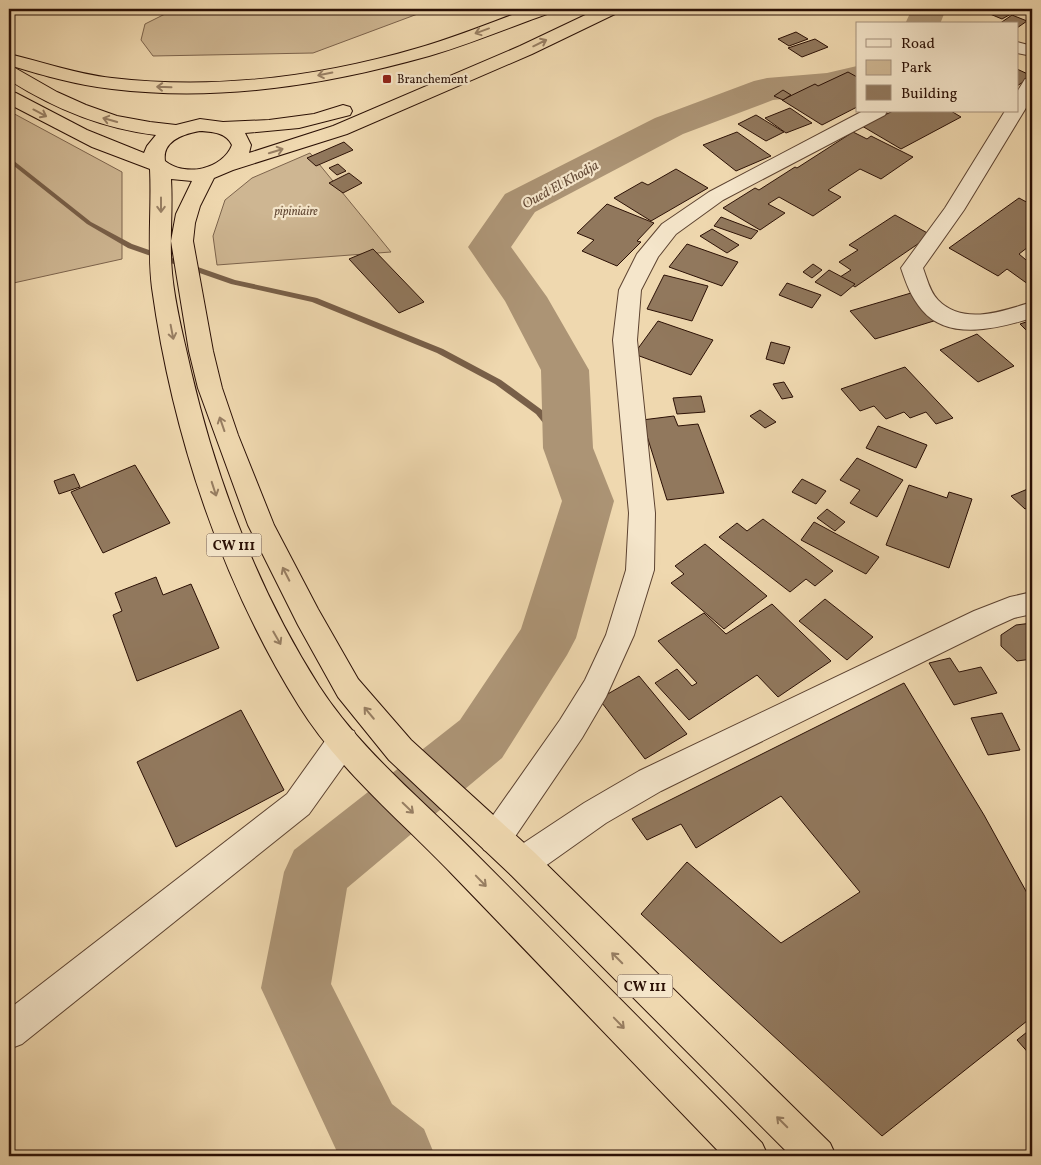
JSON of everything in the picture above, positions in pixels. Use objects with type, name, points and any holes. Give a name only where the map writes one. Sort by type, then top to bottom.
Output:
[{"type":"highway","points":[[9,96],[72,130],[132,157],[158,165],[180,175],[207,174],[340,130],[526,50],[611,9]]},
{"type":"highway","points":[[9,59],[66,77],[130,86],[182,88],[238,85],[316,76],[389,60],[551,11]]},
{"type":"highway","points":[[158,165],[154,155],[156,146],[164,138],[176,131],[200,125],[224,128],[284,125],[340,112],[472,54],[551,11]]},
{"type":"highway","points":[[9,72],[66,103],[101,117],[127,124],[176,131]]},
{"type":"highway","points":[[224,128],[234,133],[241,140],[242,148],[238,157],[230,165]]},
{"type":"highway","name":"CW 111","points":[[158,165],[162,284],[180,374],[198,441],[227,528],[271,628],[310,697],[343,741],[373,774],[447,846],[748,1156]]},
{"type":"highway","name":"CW 111","points":[[207,174],[188,206],[183,223],[182,241],[193,312],[210,388],[261,525],[308,617],[348,688],[400,750],[522,863],[817,1156]]},
{"type":"street","points":[[1018,47],[1032,51]]},
{"type":"street","points":[[1018,105],[1032,83]]},
{"type":"street","points":[[484,828],[571,729],[596,688],[620,635],[640,570],[642,513],[625,340],[630,290],[648,254],[669,229],[716,196],[876,112]]},
{"type":"street","points":[[1014,112],[954,210],[912,268],[916,283],[930,306],[947,319],[977,323],[1006,319],[1032,310]]},
{"type":"street","points":[[522,863],[595,813],[650,782],[984,619],[1010,608],[1032,603]]},
{"type":"street","points":[[9,1031],[298,804],[343,741]]},
{"type":"green space","points":[[175,9],[431,9],[313,53],[153,56],[141,40],[145,24]]},
{"type":"green space","points":[[9,111],[122,172],[122,259],[9,284]]},
{"type":"green space","name":"pipiniaire","points":[[310,153],[391,252],[217,265],[213,236],[225,200],[252,178]]},
{"type":"building","points":[[978,9],[1020,9],[1002,19]]},
{"type":"building","points":[[1012,15],[1027,21],[1018,27],[1018,22],[1002,22]]},
{"type":"building","points":[[796,32],[808,39],[789,46],[778,39]]},
{"type":"building","points":[[815,39],[828,47],[802,57],[788,48]]},
{"type":"building","points":[[1018,69],[1032,76],[1018,85]]},
{"type":"building","points":[[848,72],[856,76],[856,108],[822,125],[782,100],[815,84],[818,86]]},
{"type":"building","points":[[783,90],[791,95],[783,100],[774,96]]},
{"type":"building","points":[[790,108],[812,123],[786,133],[765,118]]},
{"type":"building","points":[[891,112],[953,112],[961,117],[901,149],[862,126]]},
{"type":"building","points":[[756,115],[784,132],[766,141],[738,124]]},
{"type":"building","points":[[737,132],[771,156],[736,171],[703,145]]},
{"type":"building","points":[[853,132],[867,139],[871,136],[913,157],[881,179],[860,169],[828,190],[841,197],[813,216],[779,197],[768,204],[785,213],[760,230],[723,208],[755,188],[759,190],[795,167],[797,168]]},
{"type":"building","points":[[344,142],[353,150],[316,166],[307,158]]},
{"type":"building","points":[[338,164],[346,171],[337,175],[329,168]]},
{"type":"building","points":[[676,169],[708,188],[651,221],[614,198],[642,182],[648,185]]},
{"type":"building","points":[[349,173],[362,183],[343,193],[329,183]]},
{"type":"building","points":[[1019,198],[1032,205],[1032,244],[1019,254],[1032,265],[1032,287],[1007,269],[998,276],[949,248]]},
{"type":"building","points":[[607,204],[654,223],[637,241],[641,242],[617,266],[582,251],[594,240],[577,233]]},
{"type":"building","points":[[895,215],[931,235],[855,287],[840,277],[851,270],[839,262],[858,250],[849,245]]},
{"type":"building","points":[[721,217],[758,231],[751,239],[714,226]]},
{"type":"building","points":[[712,229],[739,245],[727,253],[700,236]]},
{"type":"building","points":[[687,244],[738,262],[722,286],[669,267]]},
{"type":"building","points":[[373,249],[424,302],[399,313],[349,259]]},
{"type":"building","points":[[813,264],[822,270],[812,278],[803,272]]},
{"type":"building","points":[[829,270],[855,284],[841,296],[815,282]]},
{"type":"building","points":[[664,275],[708,286],[692,321],[647,309]]},
{"type":"building","points":[[787,283],[821,295],[812,308],[779,295]]},
{"type":"building","points":[[911,293],[937,320],[875,339],[850,311]]},
{"type":"building","points":[[1032,320],[1032,336],[1020,324]]},
{"type":"building","points":[[658,321],[713,340],[691,375],[634,354]]},
{"type":"building","points":[[977,334],[1014,366],[978,382],[940,350]]},
{"type":"building","points":[[771,342],[790,347],[784,364],[766,359]]},
{"type":"building","points":[[905,367],[953,418],[936,424],[926,412],[910,418],[904,412],[886,419],[874,406],[860,411],[841,389]]},
{"type":"building","points":[[784,382],[793,397],[782,399],[773,384]]},
{"type":"building","points":[[701,396],[705,412],[677,414],[673,398]]},
{"type":"building","points":[[760,410],[776,422],[765,428],[750,416]]},
{"type":"building","points":[[674,416],[678,426],[698,424],[724,493],[667,500],[642,420]]},
{"type":"building","points":[[878,426],[927,445],[916,468],[866,448]]},
{"type":"building","points":[[857,458],[903,480],[877,517],[850,503],[860,490],[840,480]]},
{"type":"building","points":[[135,465],[170,523],[103,553],[71,492]]},
{"type":"building","points":[[74,474],[80,487],[59,494],[54,481]]},
{"type":"building","points":[[802,479],[826,491],[816,504],[792,492]]},
{"type":"building","points":[[909,485],[947,498],[949,492],[972,499],[949,568],[886,545]]},
{"type":"building","points":[[1030,488],[1032,491],[1032,506],[1025,509],[1011,496]]},
{"type":"building","points":[[827,509],[845,522],[835,531],[817,518]]},
{"type":"building","points":[[763,519],[833,571],[815,586],[806,579],[790,592],[719,537],[737,523],[747,531]]},
{"type":"building","points":[[814,522],[879,557],[866,574],[801,540]]},
{"type":"building","points":[[705,544],[767,596],[724,629],[671,583],[684,574],[675,566]]},
{"type":"building","points":[[156,577],[163,595],[191,584],[219,648],[137,681],[113,615],[122,611],[115,593]]},
{"type":"building","points":[[825,599],[873,637],[847,660],[799,621]]},
{"type":"building","points":[[772,604],[831,661],[778,697],[757,675],[689,720],[655,683],[677,669],[692,686],[697,683],[658,641],[704,613],[726,634]]},
{"type":"building","points":[[1032,623],[1032,659],[1017,661],[1001,646],[1001,635],[1016,625]]},
{"type":"building","points":[[950,658],[959,672],[981,667],[997,693],[954,705],[929,663]]},
{"type":"building","points":[[639,676],[687,734],[645,759],[599,699]]},
{"type":"building","points":[[904,683],[984,815],[1032,902],[1032,1017],[882,1136],[641,914],[687,862],[781,943],[860,892],[781,796],[696,848],[681,824],[647,840],[632,819]]},
{"type":"building","points":[[241,710],[284,790],[176,847],[137,762]]},
{"type":"building","points":[[1002,713],[1020,750],[988,755],[971,718]]},
{"type":"building","points":[[1032,1028],[1032,1057],[1017,1040]]},
{"type":"waterway","name":"Oued El Khodja","points":[[923,22],[929,9]]},
{"type":"waterway","points":[[397,1156],[366,1130],[296,988],[317,872],[481,739],[547,638],[588,501],[568,448],[565,370],[525,297],[489,247],[520,203],[669,126],[767,89],[827,84],[856,77]]},
{"type":"waterway","points":[[9,159],[89,223],[130,246],[233,282],[314,300],[440,351],[498,382],[539,412],[568,448]]},
{"type":"place","name":"Branchement","points":[[387,79]]}]
